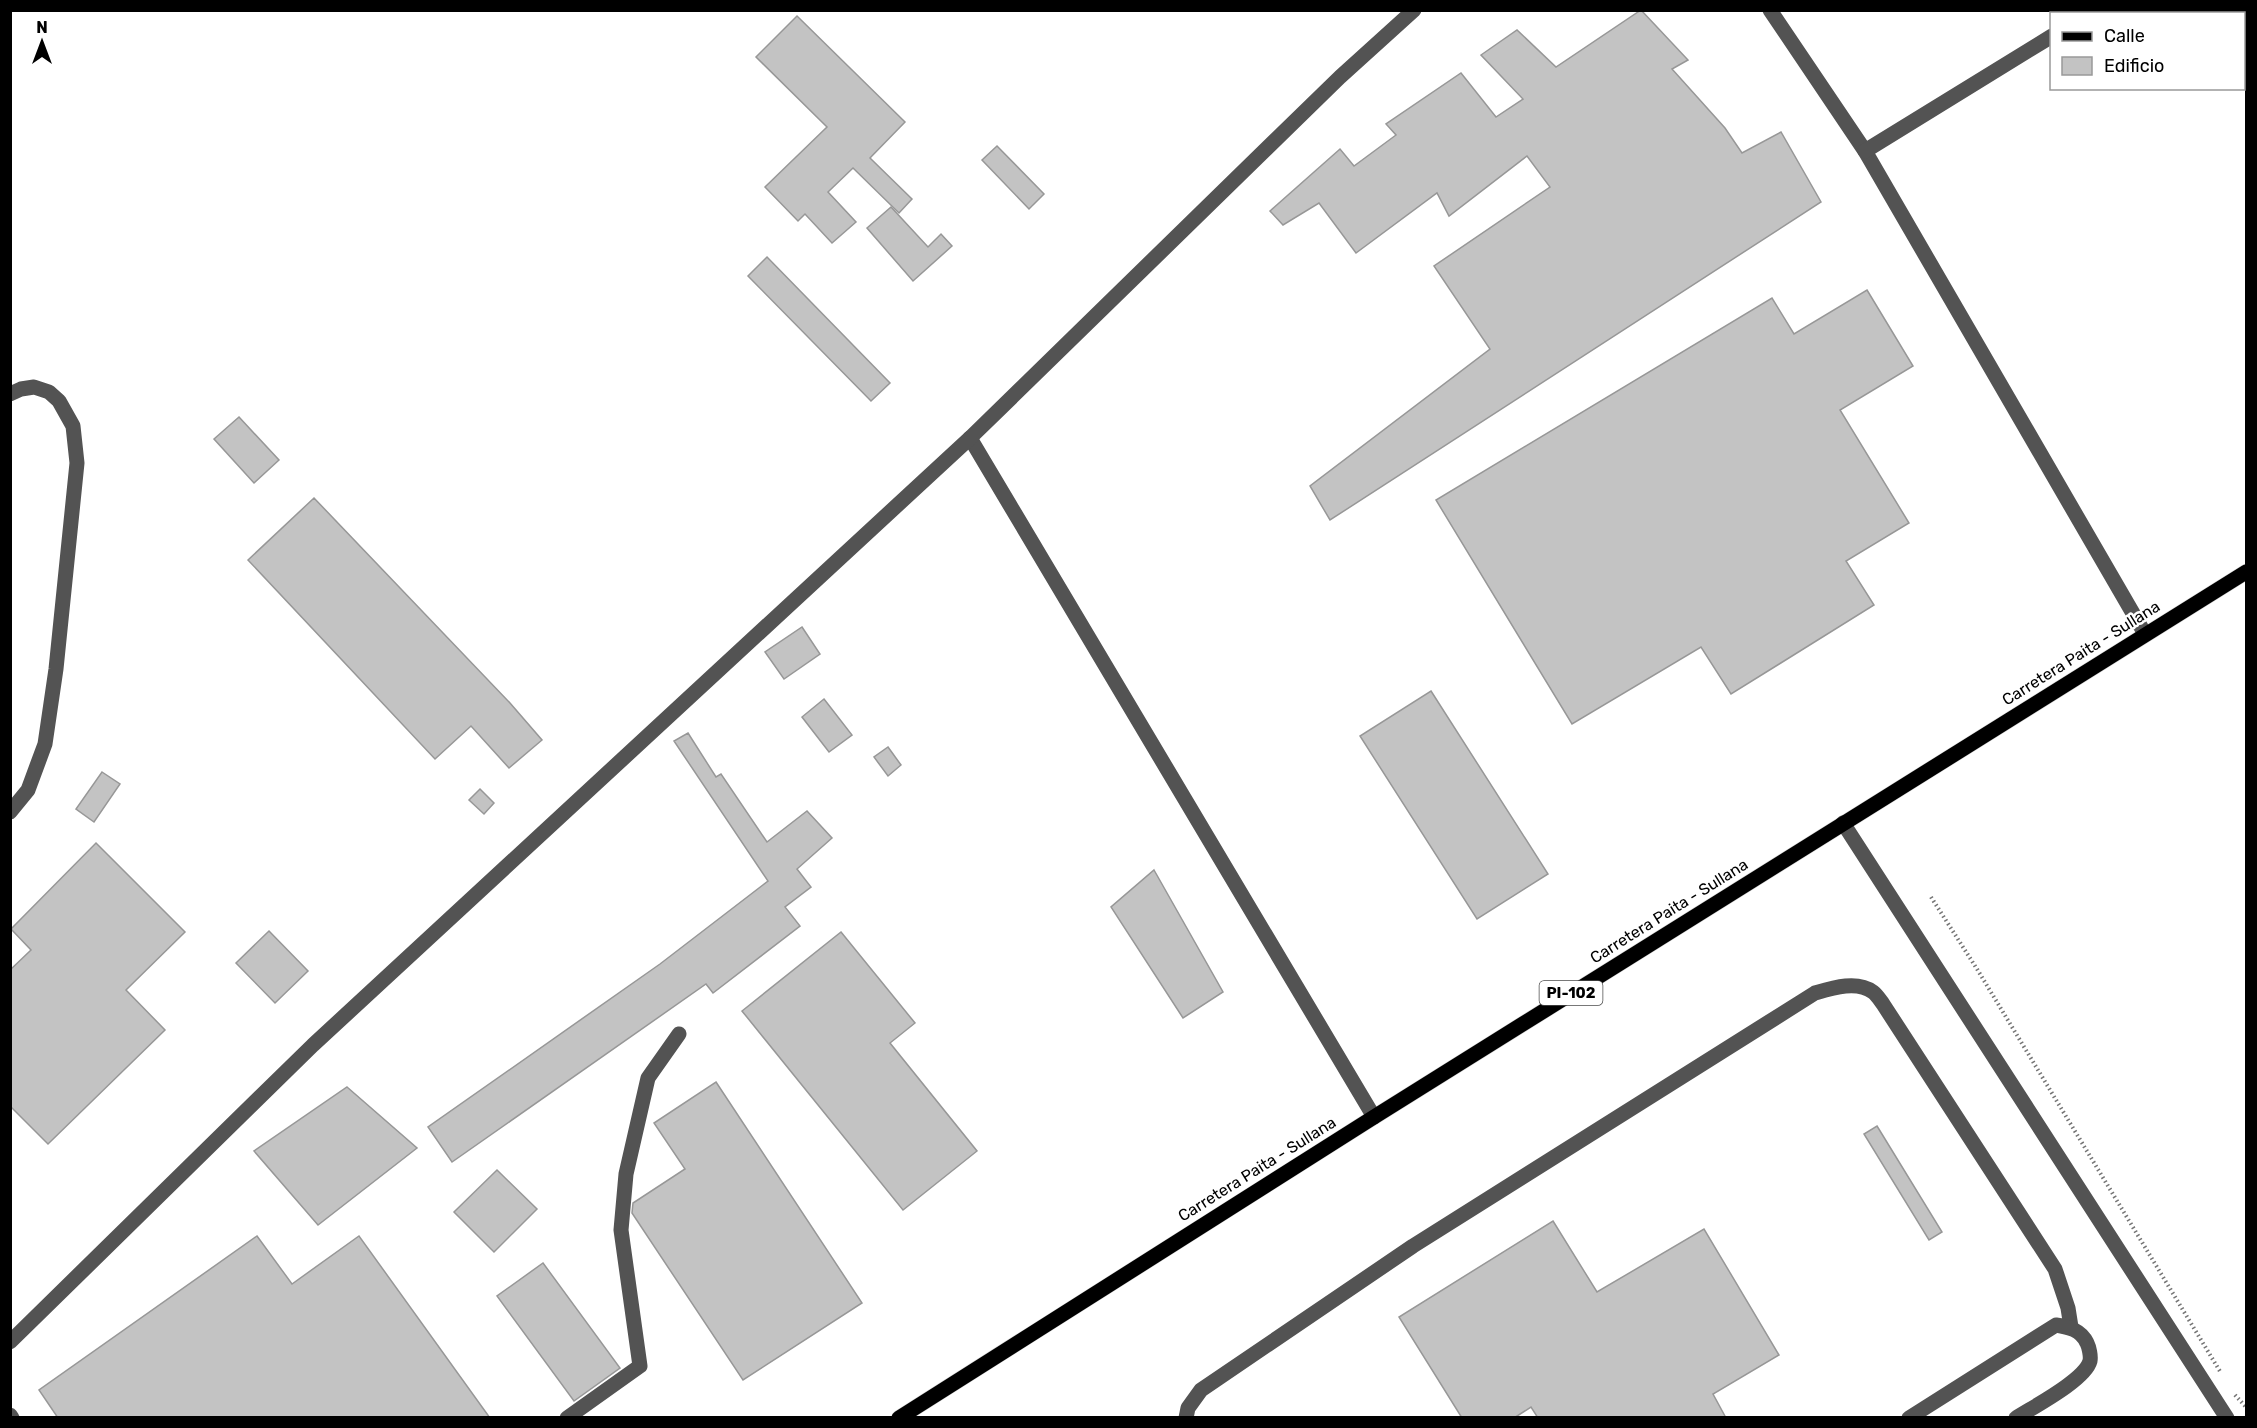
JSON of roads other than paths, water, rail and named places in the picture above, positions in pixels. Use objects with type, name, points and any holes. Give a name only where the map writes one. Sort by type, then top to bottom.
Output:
[{"type":"main road","name":"Carretera Paita - Sullana","points":[[899,1418],[1374,1117],[2247,572]]},
{"type":"street","points":[[10,1342],[314,1045],[970,438],[1340,77],[1414,10]]},
{"type":"street","points":[[1770,10],[1865,151],[2145,634]]},
{"type":"street","points":[[1865,151],[2050,37]]},
{"type":"street","points":[[10,394],[34,387],[49,392],[59,401],[74,426],[77,463],[56,669],[45,744],[28,790],[10,812]]},
{"type":"street","points":[[970,438],[1374,1117]]},
{"type":"street","points":[[1843,823],[2227,1418]]},
{"type":"street","points":[[1186,1418],[1188,1408],[1201,1390],[1413,1246],[1815,993],[1840,986],[1872,991],[1883,1004],[2055,1269],[2068,1308],[2071,1328]]},
{"type":"street","points":[[567,1418],[640,1366],[621,1230],[626,1174],[648,1078],[679,1034]]},
{"type":"street","points":[[1909,1418],[2056,1325],[2071,1328],[2084,1336],[2089,1348],[2090,1361],[2083,1372],[2062,1389],[2016,1418]]}]
